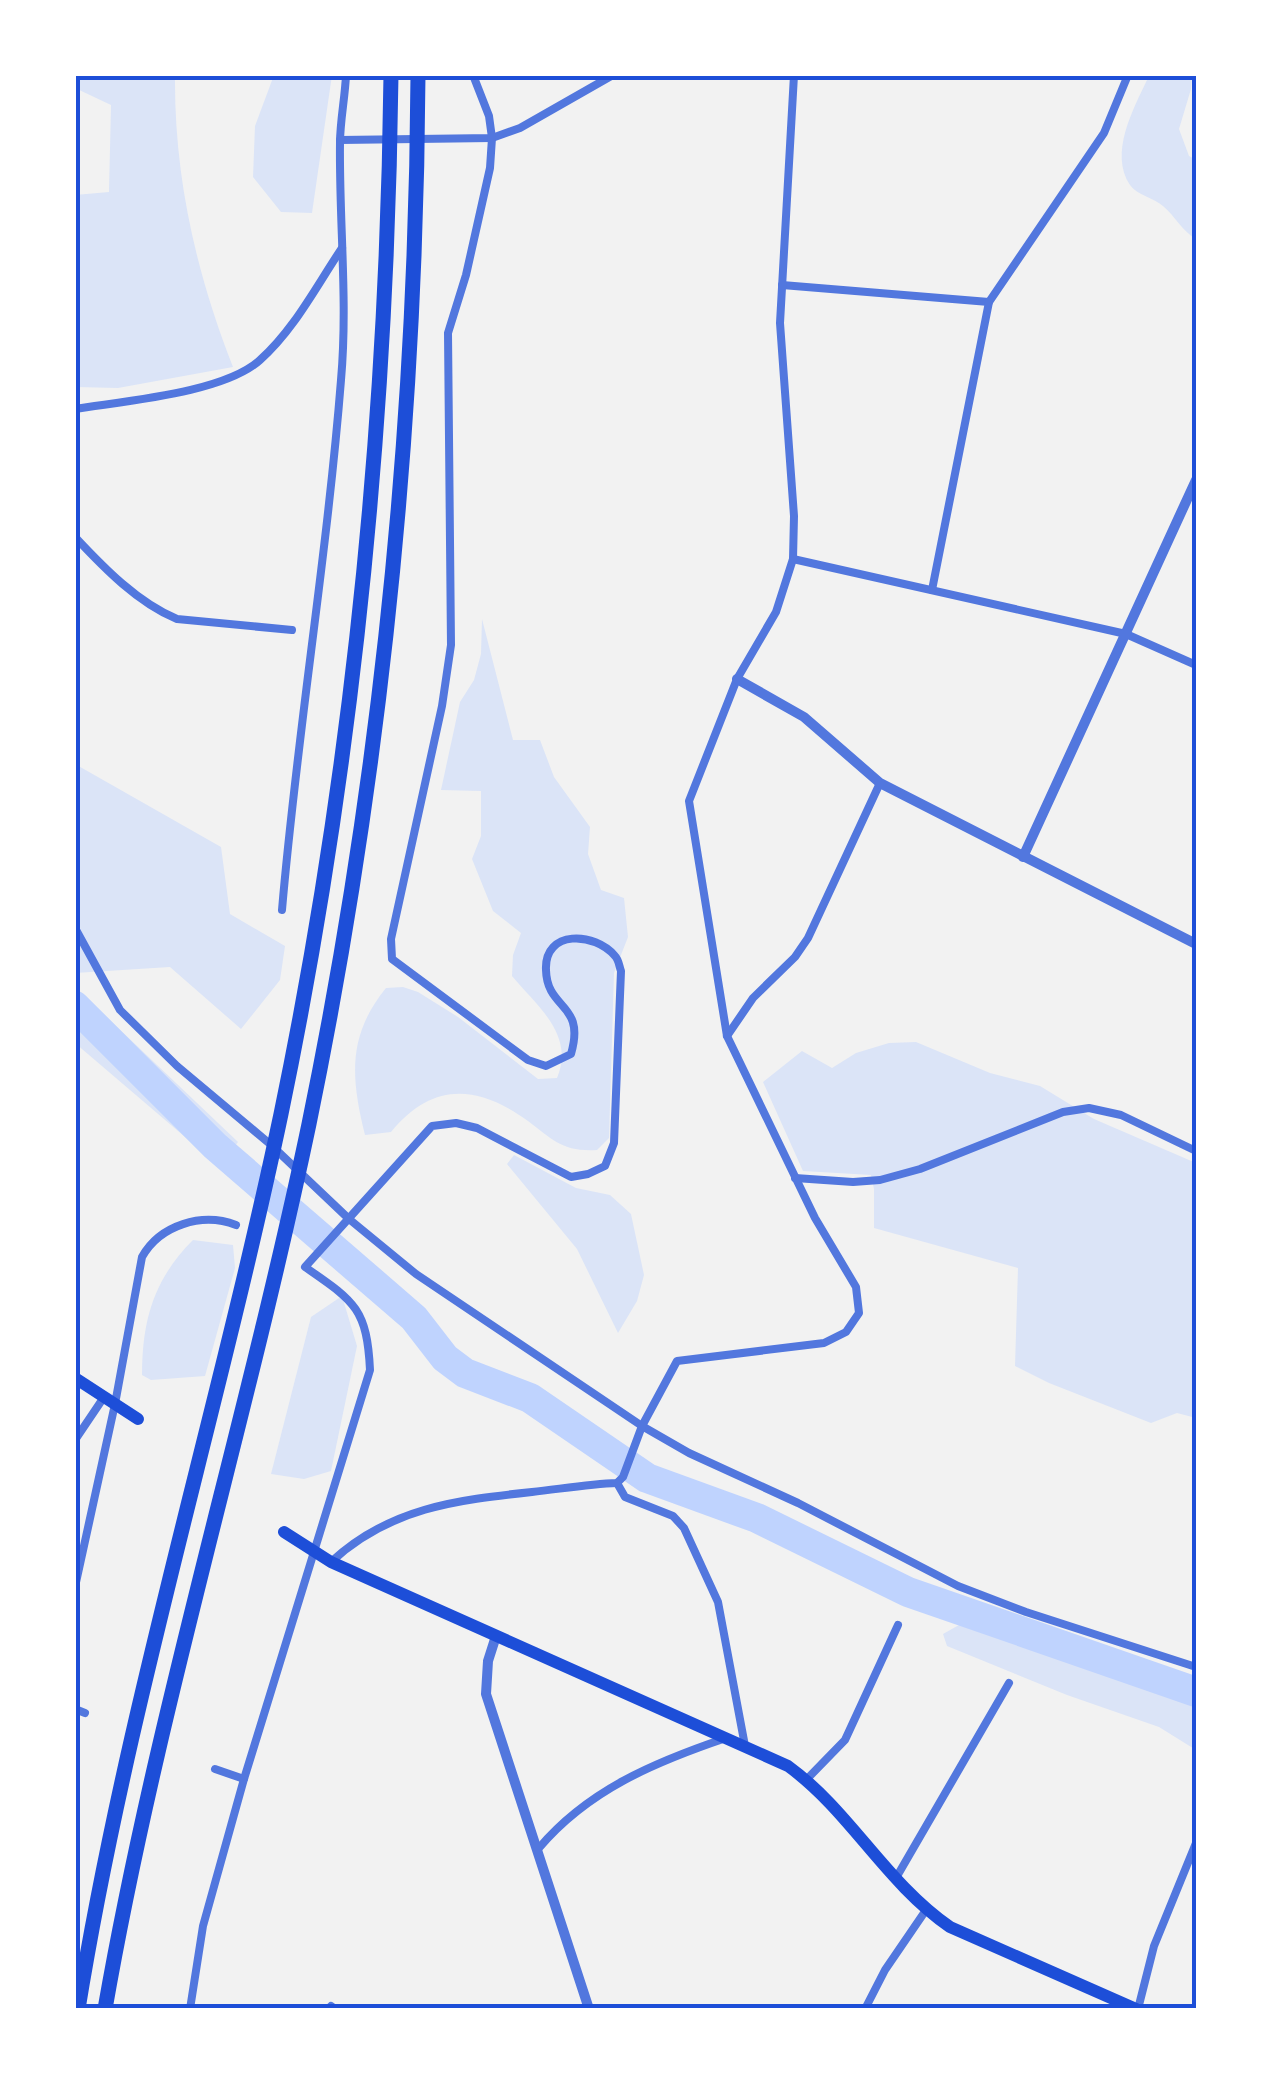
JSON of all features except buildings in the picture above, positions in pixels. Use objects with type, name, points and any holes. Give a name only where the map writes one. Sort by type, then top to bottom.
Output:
[{"type":"highway","points":[[78,2009],[115,1812],[248,1260],[317,924],[358,630],[384,326],[391,75]]},
{"type":"highway","points":[[105,2009],[143,1817],[308,1127],[358,849],[387,634],[410,362],[418,75]]},
{"type":"main road","points":[[75,1378],[138,1419]]},
{"type":"main road","points":[[284,1532],[331,1562],[788,1766],[806,1779],[894,1881],[950,1927],[1137,2009]]},
{"type":"street","points":[[282,910],[311,632],[322,580],[341,380],[345,302],[340,140],[346,75]]},
{"type":"street","points":[[190,2009],[203,1926],[244,1779],[370,1370],[368,1336],[355,1304],[304,1267],[432,1126],[456,1123],[477,1128],[571,1178],[605,1166],[614,1143],[621,970],[616,956],[592,942],[570,937],[554,944],[545,964],[547,987],[575,1021],[576,1034],[571,1054],[546,1066],[528,1060],[392,959],[391,939],[442,706],[451,645],[448,333],[466,275],[490,168],[492,138],[473,75]]},
{"type":"street","points":[[340,140],[492,138],[520,128],[613,75]]},
{"type":"street","points":[[331,1562],[356,1538],[434,1506],[617,1483],[623,1478],[642,1426],[677,1360],[824,1342],[856,1323],[860,1302],[856,1288],[795,1178],[726,1036],[689,801],[737,679],[776,612],[793,559],[794,516],[782,372],[782,285],[794,75]]},
{"type":"street","points":[[932,590],[989,302],[1104,132],[1128,75]]},
{"type":"street","points":[[75,409],[181,391],[236,376],[258,362],[281,339],[342,248]]},
{"type":"street","points":[[782,285],[989,302]]},
{"type":"street","points":[[1023,857],[1196,480]]},
{"type":"street","points":[[75,537],[106,571],[165,614],[177,619],[292,630]]},
{"type":"street","points":[[793,559],[1126,634],[1196,665]]},
{"type":"street","points":[[737,679],[804,717],[880,783],[1196,944]]},
{"type":"street","points":[[726,1036],[753,998],[808,938],[880,783]]},
{"type":"street","points":[[75,928],[120,1010],[349,1219],[416,1274],[642,1426],[958,1586],[1196,1667]]},
{"type":"street","points":[[795,1178],[880,1180],[920,1169],[1062,1112],[1089,1108],[1121,1116],[1196,1151]]},
{"type":"street","points":[[75,1587],[142,1256],[161,1234],[189,1223],[220,1220],[236,1225]]},
{"type":"street","points":[[75,1440],[110,1400]]},
{"type":"street","points":[[617,1483],[625,1497],[673,1516],[684,1528],[718,1602],[745,1746]]},
{"type":"street","points":[[806,1779],[845,1740],[898,1626]]},
{"type":"street","points":[[496,1636],[488,1661],[486,1694],[589,2009]]},
{"type":"street","points":[[894,1881],[1009,1683]]},
{"type":"street","points":[[75,1709],[85,1713]]},
{"type":"street","points":[[539,1848],[561,1822],[606,1789],[646,1767],[726,1738]]},
{"type":"street","points":[[215,1769],[244,1779]]},
{"type":"street","points":[[1137,2009],[1154,1946],[1196,1843]]},
{"type":"street","points":[[866,2009],[884,1970],[926,1910]]},
{"type":"shaded area","points":[[75,75],[175,75],[178,150],[190,224],[208,296],[233,367],[118,388],[75,387],[75,195],[109,192],[111,105],[75,88]]},
{"type":"shaded area","points":[[274,75],[332,75],[312,213],[281,212],[253,177],[255,126]]},
{"type":"shaded area","points":[[1192,75],[1179,129],[1189,156],[1196,160],[1196,239],[1163,206],[1133,188],[1124,173],[1122,146],[1135,105],[1147,80]]},
{"type":"shaded area","points":[[482,619],[513,740],[540,740],[554,777],[590,827],[588,854],[601,890],[624,898],[628,937],[614,973],[609,1138],[597,1150],[575,1149],[559,1143],[509,1109],[473,1095],[439,1097],[423,1104],[391,1132],[365,1135],[360,1114],[355,1076],[359,1041],[364,1023],[386,988],[403,987],[418,992],[458,1017],[538,1079],[557,1078],[561,1063],[558,1035],[512,976],[513,955],[521,933],[493,911],[472,859],[481,836],[481,791],[441,790],[460,702],[474,680],[481,654]]},
{"type":"shaded area","points":[[75,764],[221,847],[230,914],[285,946],[280,980],[241,1029],[170,967],[75,973]]},
{"type":"shaded area","points":[[75,987],[238,1142],[219,1166],[75,1043]]},
{"type":"shaded area","points":[[916,1042],[990,1073],[1040,1086],[1094,1119],[1196,1163],[1196,1418],[1177,1413],[1151,1423],[1015,1366],[1018,1268],[874,1228],[871,1175],[803,1171],[763,1082],[802,1051],[832,1068],[856,1053],[889,1043]]},
{"type":"shaded area","points":[[514,1155],[576,1188],[610,1195],[631,1214],[644,1275],[637,1301],[618,1333],[577,1249],[507,1164]]},
{"type":"shaded area","points":[[193,1240],[233,1245],[235,1268],[205,1376],[151,1380],[142,1375],[148,1318],[160,1285]]},
{"type":"shaded area","points":[[342,1296],[357,1346],[331,1471],[304,1479],[271,1474],[311,1317]]},
{"type":"shaded area","points":[[959,1625],[1196,1701],[1196,1750],[1159,1727],[947,1646],[943,1634]]},
{"type":"waterway","points":[[75,1006],[215,1146],[414,1318],[445,1358],[465,1373],[530,1398],[647,1478],[757,1518],[908,1592],[1196,1692]]}]
